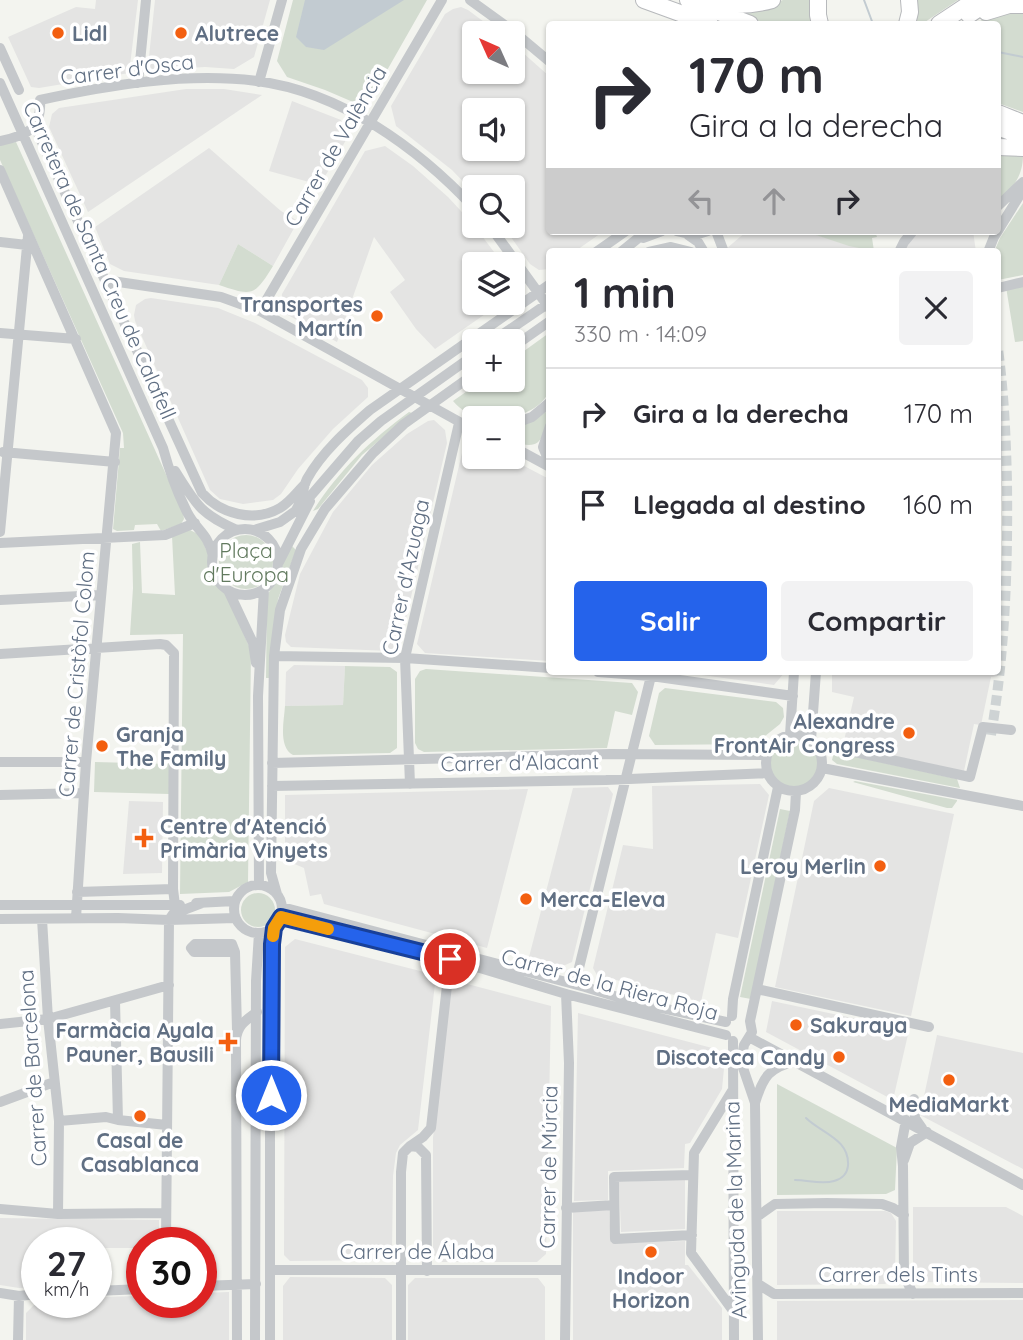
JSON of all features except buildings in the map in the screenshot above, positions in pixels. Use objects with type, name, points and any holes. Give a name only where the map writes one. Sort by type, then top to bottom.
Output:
[{"type":"highway","points":[[645,0],[702,21]]},
{"type":"highway","points":[[688,0],[742,21]]},
{"type":"highway","points":[[700,0],[726,5],[748,5],[772,0]]},
{"type":"highway","points":[[818,0],[819,21]]},
{"type":"highway","points":[[907,21],[909,0]]},
{"type":"highway","points":[[936,21],[967,0]]},
{"type":"highway","points":[[946,21],[999,0]]},
{"type":"highway","points":[[970,21],[984,4]]},
{"type":"highway","points":[[959,21],[984,4],[1023,5]]},
{"type":"highway","points":[[1001,117],[1023,123]]},
{"type":"highway","points":[[1001,118],[1023,137]]},
{"type":"highway","points":[[1001,147],[1023,149]]},
{"type":"street","points":[[138,83],[146,0]]},
{"type":"street","points":[[259,82],[282,0]]},
{"type":"street","name":"Carrer de València","points":[[260,311],[442,0]]},
{"type":"street","points":[[470,0],[546,59]]},
{"type":"street","name":"Carretera de Santa Creu de Calafell","points":[[0,48],[19,90]]},
{"type":"street","name":"Carrer d'Osca","points":[[40,100],[184,78],[259,82],[329,103],[372,123],[436,170],[462,196]]},
{"type":"street","points":[[0,141],[23,135],[35,127],[41,112],[40,100],[19,90],[2,91]]},
{"type":"street","name":"Carretera de Santa Creu de Calafell","points":[[2,91],[164,452],[184,506],[206,537],[213,556]]},
{"type":"street","name":"Carretera de Santa Creu de Calafell","points":[[35,127],[202,493],[219,508],[237,514],[259,514],[278,509],[305,483]]},
{"type":"street","points":[[0,170],[28,239],[76,339],[0,333]]},
{"type":"street","points":[[1001,203],[1023,182]]},
{"type":"street","points":[[1001,226],[1023,190]]},
{"type":"street","points":[[602,248],[620,235]]},
{"type":"street","points":[[627,248],[643,235]]},
{"type":"street","points":[[637,241],[652,235]]},
{"type":"street","points":[[686,235],[698,242],[702,248]]},
{"type":"street","points":[[499,238],[546,301]]},
{"type":"street","points":[[0,242],[28,239]]},
{"type":"street","points":[[0,532],[4,452],[28,239]]},
{"type":"street","points":[[105,280],[221,297],[260,311],[431,404],[462,424]]},
{"type":"street","points":[[1001,287],[1023,282]]},
{"type":"street","points":[[296,510],[304,497],[305,483],[317,463],[346,431],[370,410],[546,287]]},
{"type":"street","points":[[512,329],[546,307]]},
{"type":"street","points":[[525,339],[546,324]]},
{"type":"street","name":"Carrer de Cristòfol Colom","points":[[76,339],[116,433],[86,762],[76,918]]},
{"type":"street","points":[[305,483],[343,456],[381,421],[462,364]]},
{"type":"street","points":[[431,404],[441,379]]},
{"type":"street","points":[[270,1340],[270,1035],[274,928],[281,912],[271,873],[272,763],[274,656],[280,610],[301,549],[324,509],[373,453],[404,424],[462,382]]},
{"type":"street","points":[[525,420],[546,405]]},
{"type":"street","name":"Carrer d'Azuaga","points":[[410,784],[405,658],[459,423]]},
{"type":"street","points":[[546,437],[546,460]]},
{"type":"street","points":[[525,448],[534,449],[544,443]]},
{"type":"street","points":[[4,452],[115,462]]},
{"type":"street","name":"Carretera de Santa Creu de Calafell","points":[[164,452],[192,501],[220,522],[237,530]]},
{"type":"street","points":[[525,452],[546,464]]},
{"type":"street","name":"Carretera de Santa Creu de Calafell","points":[[181,480],[183,454]]},
{"type":"street","points":[[259,679],[253,643],[228,590],[215,574],[213,556],[220,540],[237,530],[254,530],[279,522],[296,510],[343,456]]},
{"type":"street","points":[[228,590],[246,595],[264,589],[273,579],[314,492]]},
{"type":"street","points":[[300,522],[324,509]]},
{"type":"street","points":[[0,543],[165,535],[195,523]]},
{"type":"street","points":[[254,530],[272,542],[278,555],[278,564]]},
{"type":"street","points":[[259,885],[259,679],[264,589]]},
{"type":"street","points":[[0,600],[101,596]]},
{"type":"street","points":[[0,654],[160,644],[166,645],[174,653],[175,905]]},
{"type":"street","points":[[274,656],[405,658],[546,668]]},
{"type":"street","points":[[575,984],[651,675]]},
{"type":"street","points":[[657,675],[793,696]]},
{"type":"street","points":[[790,735],[794,675]]},
{"type":"street","points":[[816,675],[815,744],[822,757],[820,777],[812,786],[796,792],[778,787],[768,773],[767,755],[776,742],[790,735],[801,736],[815,744],[970,777],[983,727],[1011,730]]},
{"type":"street","name":"Carrer d'Alacant","points":[[272,763],[632,754],[767,755]]},
{"type":"street","points":[[0,762],[86,762]]},
{"type":"street","points":[[822,768],[1023,806]]},
{"type":"street","name":"Carrer d'Alacant","points":[[272,786],[606,780],[768,773]]},
{"type":"street","points":[[778,787],[729,1019],[730,1038],[748,1039],[796,1061],[1023,1185]]},
{"type":"street","points":[[748,1039],[795,810],[796,792]]},
{"type":"street","points":[[0,795],[85,793]]},
{"type":"street","points":[[274,928],[259,933],[243,928],[235,918],[235,901],[245,889],[259,885],[270,888],[276,894]]},
{"type":"street","points":[[77,892],[173,889]]},
{"type":"street","points":[[0,905],[175,905],[235,901]]},
{"type":"street","points":[[165,1227],[169,920],[173,914],[202,903]]},
{"type":"street","points":[[118,918],[175,905]]},
{"type":"street","name":"Carrer de la Riera Roja","points":[[281,912],[575,984],[634,1002],[729,1019]]},
{"type":"street","name":"Carrer de la Riera Roja","points":[[281,912],[730,1038]]},
{"type":"street","points":[[0,919],[235,918]]},
{"type":"street","name":"Carrer de Barcelona","points":[[41,919],[59,1121],[58,1214]]},
{"type":"street","points":[[256,1340],[259,933]]},
{"type":"street","points":[[235,952],[237,1340]]},
{"type":"street","points":[[401,1340],[403,1153],[431,1128],[450,959]]},
{"type":"street","points":[[0,1024],[48,1019],[169,985]]},
{"type":"street","points":[[757,989],[929,1027]]},
{"type":"street","name":"Carrer de Múrcia","points":[[565,1340],[569,1063],[566,994]]},
{"type":"street","points":[[115,1001],[118,1121]]},
{"type":"street","points":[[237,1030],[257,1012]]},
{"type":"street","points":[[729,1019],[744,1016],[750,1021]]},
{"type":"street","name":"Avinguda de la Marina","points":[[730,1038],[734,1340]]},
{"type":"street","name":"Avinguda de la Marina","points":[[748,1039],[741,1062],[755,1102],[758,1340]]},
{"type":"street","points":[[755,1102],[761,1083],[770,1072],[780,1065],[796,1061]]},
{"type":"street","points":[[0,1102],[54,1082]]},
{"type":"street","name":"Avinguda de la Marina","points":[[732,1091],[694,1153],[691,1252],[734,1312]]},
{"type":"street","points":[[914,1099],[915,1118],[927,1132]]},
{"type":"street","points":[[59,1121],[106,1117],[118,1121],[167,1125]]},
{"type":"street","points":[[906,1120],[901,1147],[904,1275],[913,1294]]},
{"type":"street","points":[[903,1166],[910,1143],[927,1132]]},
{"type":"street","points":[[410,1146],[418,1147],[426,1155],[427,1271]]},
{"type":"street","points":[[692,1175],[614,1177],[615,1239],[692,1235]]},
{"type":"street","points":[[757,1190],[775,1204]]},
{"type":"street","points":[[882,1204],[904,1191]]},
{"type":"street","points":[[758,1216],[775,1204],[882,1204],[904,1215]]},
{"type":"street","points":[[566,1208],[614,1205]]},
{"type":"street","points":[[0,1209],[24,1207],[58,1214],[165,1213]]},
{"type":"street","name":"Carrer de Álaba","points":[[270,1270],[565,1270]]},
{"type":"street","points":[[890,1294],[904,1275]]},
{"type":"street","points":[[217,1285],[256,1284]]},
{"type":"street","points":[[758,1284],[774,1294],[758,1305]]},
{"type":"street","points":[[0,1293],[19,1296],[18,1340]]},
{"type":"street","name":"Carrer dels Tints","points":[[774,1294],[1023,1293]]},
{"type":"shaded area","points":[[96,0],[138,0],[129,73],[39,88],[31,87],[8,37],[76,7],[95,9]]},
{"type":"shaded area","points":[[155,0],[270,0],[254,57],[234,69],[205,67],[154,70],[148,66]]},
{"type":"shaded area","points":[[305,0],[404,0],[324,50],[306,47],[296,37]]},
{"type":"shaded area","points":[[461,7],[468,10],[483,21],[462,21],[462,84],[525,84],[525,55],[546,73],[546,235],[598,235],[580,248],[546,248],[546,269],[539,270],[530,264],[525,252],[521,252],[512,238],[525,238],[525,175],[462,175],[462,180],[396,126],[391,106],[445,14]]},
{"type":"shaded area","points":[[186,89],[224,89],[262,95],[88,212],[49,127],[52,114],[59,108]]},
{"type":"shaded area","points":[[292,101],[341,120],[346,140],[320,185],[269,171]]},
{"type":"shaded area","points":[[385,146],[413,166],[462,212],[462,238],[484,238],[494,252],[462,252],[462,315],[484,315],[435,349],[416,329],[390,292],[405,280],[374,237],[337,342],[286,314],[281,306],[282,294],[365,151]]},
{"type":"shaded area","points":[[209,148],[281,211],[298,221],[273,266],[238,244],[219,285],[124,271],[110,264],[95,227]]},
{"type":"shaded area","points":[[742,235],[817,235],[860,248],[727,248]]},
{"type":"shaded area","points":[[917,235],[974,235],[975,248],[906,248]]},
{"type":"shaded area","points":[[151,298],[218,308],[255,323],[362,380],[368,388],[368,397],[333,429],[298,469],[281,494],[273,500],[243,504],[220,499],[210,490],[135,321],[136,305]]},
{"type":"shaded area","points":[[1001,397],[1003,397],[1001,509]]},
{"type":"shaded area","points":[[434,420],[445,430],[447,443],[400,644],[391,651],[291,647],[286,642],[285,635],[300,574],[333,512],[372,465],[407,434]]},
{"type":"shaded area","points":[[462,453],[462,469],[525,469],[525,466],[546,477],[546,661],[425,653],[417,644]]},
{"type":"shaded area","points":[[294,665],[345,666],[343,705],[285,706],[286,672]]},
{"type":"shaded area","points":[[702,675],[782,675],[774,685]]},
{"type":"shaded area","points":[[832,675],[998,675],[991,677],[981,725],[974,724],[964,771],[843,745],[854,697],[832,692]]},
{"type":"shaded area","points":[[760,784],[769,795],[738,938],[716,933],[701,1002],[597,975],[593,968],[623,845],[653,849],[652,786]]},
{"type":"shaded area","points":[[608,787],[613,794],[572,962],[563,966],[529,957],[573,788]]},
{"type":"shaded area","points":[[829,788],[954,814],[911,1016],[775,987],[814,801]]},
{"type":"shaded area","points":[[528,789],[487,948],[324,904],[321,894],[310,896],[304,868],[285,860],[285,795]]},
{"type":"shaded area","name":"Centre d'Atenció Primària Vinyets","points":[[129,801],[163,802],[162,873],[123,874]]},
{"type":"shaded area","points":[[295,939],[428,973],[435,984],[418,1130],[400,1145],[396,1153],[392,1253],[387,1260],[290,1261],[284,1255],[285,947]]},
{"type":"shaded area","points":[[452,980],[551,1006],[546,1254],[537,1262],[440,1262],[433,1254],[433,1138]]},
{"type":"shaded area","points":[[772,1001],[909,1030],[893,1100],[766,1032]]},
{"type":"shaded area","points":[[578,1013],[716,1049],[725,1058],[722,1089],[690,1143],[685,1144],[684,1168],[608,1171],[608,1200],[574,1201]]},
{"type":"shaded area","points":[[937,1035],[1023,1053],[1023,1169],[920,1115]]},
{"type":"shaded area","points":[[685,1179],[685,1229],[621,1232],[619,1182]]},
{"type":"shaded area","points":[[913,1207],[1006,1207],[1023,1216],[1023,1283],[920,1282],[913,1273]]},
{"type":"shaded area","points":[[609,1210],[611,1243],[685,1241],[685,1265],[688,1265],[722,1308],[722,1340],[573,1340],[573,1212]]},
{"type":"shaded area","points":[[777,1211],[891,1213],[896,1221],[895,1278],[885,1284],[777,1285]]},
{"type":"shaded area","points":[[0,1218],[159,1220],[159,1227],[126,1227],[126,1248],[112,1248],[112,1227],[21,1227],[21,1288],[0,1285]]},
{"type":"shaded area","points":[[290,1277],[385,1278],[392,1285],[392,1340],[283,1340],[283,1286]]},
{"type":"shaded area","points":[[415,1278],[538,1278],[545,1287],[545,1340],[408,1340],[408,1285]]},
{"type":"shaded area","points":[[217,1292],[229,1292],[229,1340],[26,1340],[26,1318],[112,1318],[112,1297],[126,1296],[126,1318],[217,1318]]},
{"type":"shaded area","points":[[1023,1300],[1023,1340],[777,1340],[777,1301]]},
{"type":"green space","points":[[293,0],[427,0],[373,95],[353,102],[287,77],[277,61]]},
{"type":"green space","points":[[783,0],[814,0],[816,21],[759,21],[728,10]]},
{"type":"green space","points":[[912,0],[958,0],[926,21],[911,21]]},
{"type":"green space","points":[[1023,11],[1023,112],[1001,104],[1001,21],[980,21],[991,14]]},
{"type":"green space","points":[[16,142],[183,512],[184,519],[181,524],[161,531],[157,524],[135,525],[134,530],[113,529],[120,448],[124,448],[123,433],[0,160],[0,144]]},
{"type":"green space","points":[[1001,152],[1023,155],[1021,169],[1009,191],[1001,198]]},
{"type":"green space","points":[[1023,203],[1023,275],[1001,279],[1001,248],[996,248]]},
{"type":"green space","points":[[816,235],[876,235],[872,238],[874,248],[849,246]]},
{"type":"green space","points":[[238,244],[273,266],[261,284],[251,291],[239,291],[219,285]]},
{"type":"green space","points":[[1023,284],[1023,341],[1015,342],[1006,287]]},
{"type":"green space","points":[[546,335],[546,397],[531,410],[525,412],[525,406],[462,406],[462,409],[453,401],[466,392],[525,392],[525,350]]},
{"type":"green space","points":[[409,412],[412,413],[362,455],[318,509],[313,511],[356,457]]},
{"type":"green space","points":[[546,412],[544,434],[536,443],[525,444],[525,424]]},
{"type":"green space","points":[[190,530],[200,535],[209,556],[212,580],[227,595],[251,651],[248,882],[229,892],[180,894],[183,634],[130,635],[132,544],[140,542],[142,593],[175,595],[172,536]]},
{"type":"green space","name":"Plaça d'Europa","points":[[246,535],[265,543],[273,562],[265,581],[246,589],[227,581],[219,562],[227,543]]},
{"type":"green space","points":[[291,545],[296,550],[278,599],[270,678],[266,678],[267,595],[278,579],[283,559]]},
{"type":"green space","points":[[345,666],[390,667],[397,672],[397,748],[390,753],[293,755],[285,746],[284,740],[285,706],[343,705]]},
{"type":"green space","points":[[426,669],[632,683],[638,692],[632,715],[615,711],[607,748],[424,752],[418,749],[415,743],[415,679],[420,671]]},
{"type":"green space","points":[[665,688],[776,702],[783,708],[784,717],[780,724],[755,744],[655,745],[649,736],[659,693]]},
{"type":"green space","points":[[794,738],[811,746],[819,763],[811,780],[794,788],[777,780],[769,763],[777,746]]},
{"type":"green space","points":[[834,752],[957,779],[960,788],[837,764],[832,760]]},
{"type":"green space","points":[[95,762],[170,764],[169,794],[94,792]]},
{"type":"green space","points":[[853,782],[957,801],[952,808],[947,808]]},
{"type":"green space","points":[[780,809],[790,811],[751,999],[740,997]]},
{"type":"green space","points":[[258,893],[270,898],[275,910],[270,922],[258,927],[246,922],[241,910],[246,898]]},
{"type":"green space","points":[[777,1084],[897,1148],[895,1190],[886,1194],[777,1195]]},
{"type":"waterway","points":[[864,0],[872,21]]},
{"type":"waterway","points":[[1001,53],[1023,57]]},
{"type":"waterway","points":[[795,1180],[834,1181],[844,1176],[848,1166],[840,1143],[806,1118]]},
{"type":"tunnel","points":[[1001,374],[1007,483],[1007,547],[1001,652]]},
{"type":"tunnel","points":[[991,735],[999,675]]},
{"type":"slow traffic","points":[[273,936],[274,928],[281,917],[328,929]]},
{"type":"place","name":"Lidl","points":[[58,33]]},
{"type":"place","name":"Alutrece","points":[[181,33]]},
{"type":"place","name":"Transportes Martín","points":[[377,316]]},
{"type":"place","name":"Alexandre FrontAir Congress","points":[[909,733]]},
{"type":"place","name":"Granja The Family","points":[[102,746]]},
{"type":"place","name":"Centre d'Atenció Primària Vinyets","points":[[144,838]]},
{"type":"place","name":"Leroy Merlin","points":[[880,866]]},
{"type":"place","name":"Merca-Eleva","points":[[526,899]]},
{"type":"place","name":"Sakuraya","points":[[796,1025]]},
{"type":"place","name":"Farmàcia Ayala Pauner, Bausili","points":[[228,1042]]},
{"type":"place","name":"Discoteca Candy","points":[[839,1057]]},
{"type":"place","name":"MediaMarkt","points":[[949,1080]]},
{"type":"place","name":"Casal de Casablanca","points":[[140,1116]]},
{"type":"place","name":"Indoor Horizon","points":[[651,1252]]},
{"type":"route","points":[[271,1095],[272,944],[274,928],[281,917],[450,959]]}]
